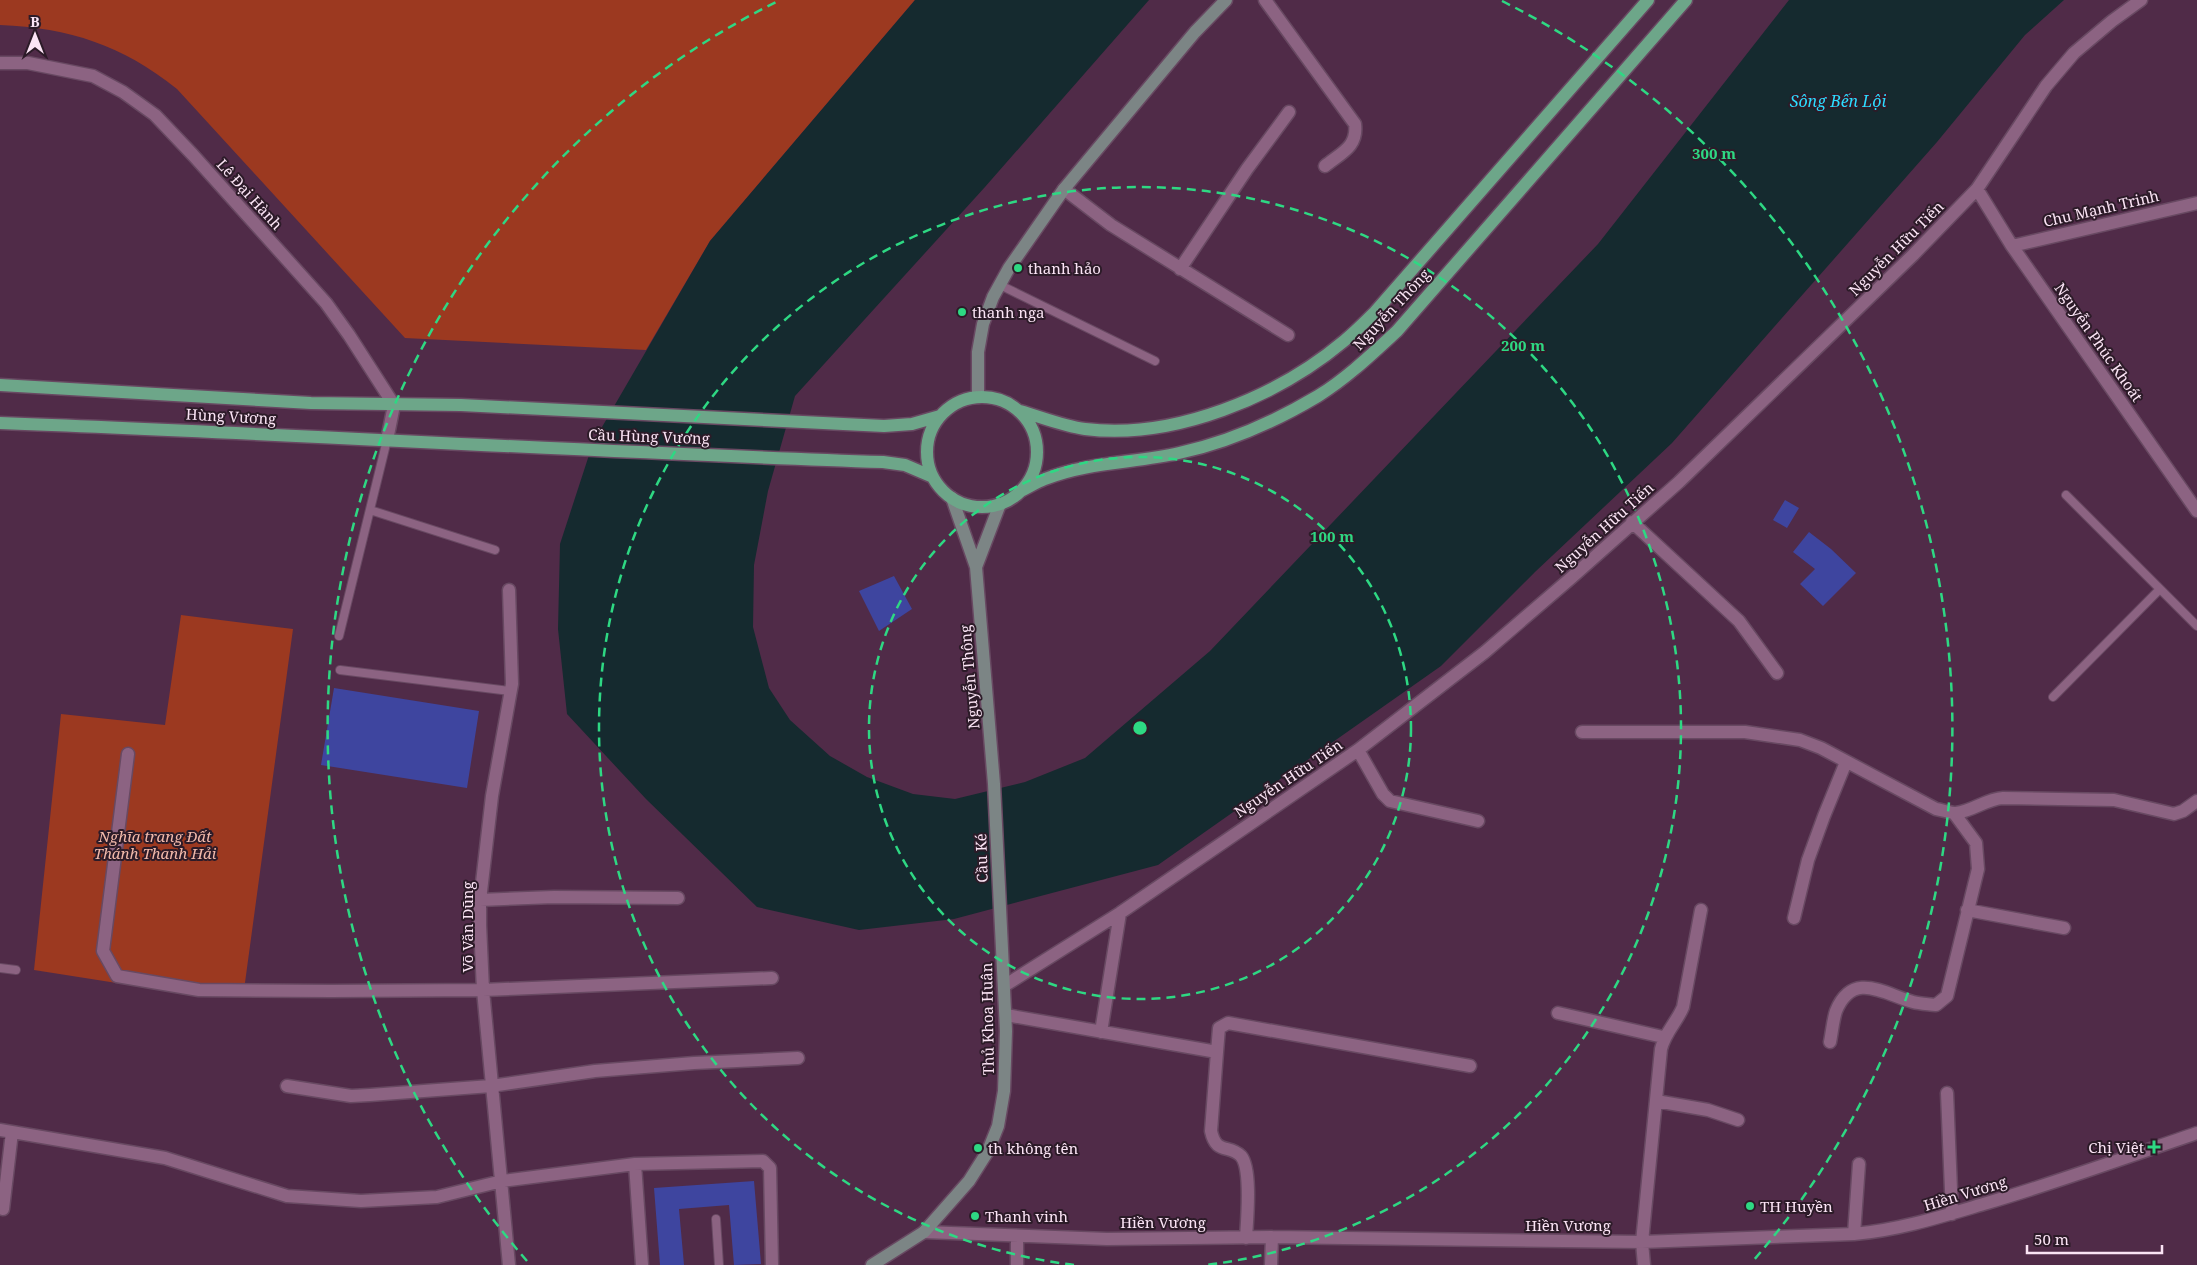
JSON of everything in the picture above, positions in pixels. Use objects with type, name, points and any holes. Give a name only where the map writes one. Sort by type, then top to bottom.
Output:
[{"type":"main road","points":[[978,396],[978,352],[983,324],[1000,285],[1064,189],[1195,32],[1226,0]]},
{"type":"main road","name":"Nguyễn Thông","points":[[1020,411],[1085,428],[1121,431],[1157,428],[1200,418],[1246,400],[1304,370],[1344,341],[1375,312],[1648,0]]},
{"type":"main road","name":"Nguyễn Thông","points":[[1021,491],[1046,478],[1073,471],[1180,453],[1219,441],[1267,422],[1319,395],[1355,368],[1397,331],[1686,0]]},
{"type":"main road","name":"Hùng Vương","points":[[0,385],[311,403],[461,405]]},
{"type":"main road","points":[[978,396],[993,397],[1007,402],[1020,411],[1029,422],[1036,436],[1038,450],[1036,465],[1030,479],[1021,491],[1000,504],[977,506],[952,498],[941,489],[933,477],[928,464],[927,445],[932,427],[940,416],[956,403],[978,396]]},
{"type":"main road","name":"Cầu Hùng Vương","points":[[461,405],[884,426],[912,424],[940,416]]},
{"type":"main road","name":"Hùng Vương","points":[[0,423],[461,445]]},
{"type":"main road","name":"Cầu Hùng Vương","points":[[461,445],[883,462],[905,465],[933,477]]},
{"type":"main road","name":"Nguyễn Thông","points":[[952,498],[976,567],[994,784]]},
{"type":"main road","name":"Nguyễn Thông","points":[[976,567],[1000,504]]},
{"type":"main road","name":"Cầu Ké","points":[[994,784],[1000,930]]},
{"type":"main road","name":"Thủ Khoa Huân","points":[[872,1265],[924,1232],[969,1180],[988,1152],[998,1126],[1004,1091],[1006,1015],[1000,930]]},
{"type":"street","points":[[1265,0],[1355,124],[1356,134],[1353,144],[1325,166]]},
{"type":"street","name":"Nguyễn Hữu Tiến","points":[[1004,986],[1120,913],[1358,750],[1485,652],[1571,578],[1679,482],[1885,284],[1977,189],[2046,86],[2074,54],[2112,20],[2141,0]]},
{"type":"street","name":"Lê Đại Hành","points":[[0,63],[28,63],[93,76],[123,92],[154,115],[193,155],[326,303],[394,405]]},
{"type":"street","points":[[1180,269],[1247,169],[1289,112]]},
{"type":"street","points":[[1064,189],[1111,225],[1288,336]]},
{"type":"street","name":"Nguyễn Phúc Khoát","points":[[1977,189],[2012,246],[2197,511]]},
{"type":"street","name":"Chu Mạnh Trinh","points":[[2012,246],[2197,203]]},
{"type":"street","points":[[387,440],[394,405]]},
{"type":"street","points":[[1632,522],[1739,621],[1777,672]]},
{"type":"street","name":"Võ Văn Dũng","points":[[509,590],[512,674],[492,796],[480,900],[483,990],[509,1265]]},
{"type":"street","points":[[1582,732],[1745,732],[1800,740],[1821,748],[1936,809],[1954,813],[1966,811],[1994,799],[2003,798],[2114,800],[2174,814],[2183,811],[2197,801]]},
{"type":"street","points":[[1358,750],[1383,794],[1390,801],[1478,821]]},
{"type":"street","points":[[128,754],[103,951],[117,976],[199,990],[483,990],[772,978]]},
{"type":"street","points":[[1794,918],[1808,860],[1846,762]]},
{"type":"street","points":[[1830,1042],[1836,1011],[1846,995],[1857,988],[1877,988],[1914,1002],[1936,1005],[1947,996],[1978,869],[1976,843],[1970,832],[1954,813]]},
{"type":"street","points":[[480,900],[554,897],[678,898]]},
{"type":"street","points":[[1644,1265],[1642,1242],[1663,1037],[1679,1019],[1683,1007],[1701,910]]},
{"type":"street","points":[[1967,910],[2064,928]]},
{"type":"street","points":[[1101,1032],[1120,913]]},
{"type":"street","points":[[1558,1013],[1663,1037]]},
{"type":"street","points":[[1006,1015],[1217,1052]]},
{"type":"street","points":[[1246,1238],[1247,1174],[1244,1161],[1240,1155],[1218,1147],[1213,1140],[1211,1131],[1219,1028],[1228,1023],[1470,1066]]},
{"type":"street","points":[[287,1086],[351,1096],[492,1086],[595,1071],[694,1063],[798,1058]]},
{"type":"street","points":[[1947,1093],[1952,1214]]},
{"type":"street","points":[[1656,1101],[1708,1110],[1738,1120]]},
{"type":"street","points":[[3,1209],[6,1131],[166,1158],[287,1196],[361,1201],[437,1197],[502,1180],[635,1164],[756,1161],[767,1162],[770,1168],[772,1265]]},
{"type":"street","name":"Hiền Vương","points":[[924,1232],[1107,1239],[1272,1237],[1642,1242],[1854,1234],[1909,1226],[1952,1214],[2034,1189],[2197,1133]]},
{"type":"street","points":[[635,1164],[642,1265]]},
{"type":"street","points":[[1854,1234],[1859,1164]]},
{"type":"street","points":[[1017,1236],[1017,1265]]},
{"type":"street","points":[[1271,1265],[1272,1237]]},
{"type":"lane","points":[[1000,285],[1155,361]]},
{"type":"lane","points":[[339,636],[387,440]]},
{"type":"lane","points":[[2066,495],[2197,626]]},
{"type":"lane","points":[[370,510],[495,550]]},
{"type":"lane","points":[[2053,697],[2160,589]]},
{"type":"lane","points":[[340,670],[510,691]]},
{"type":"lane","points":[[0,968],[16,970]]},
{"type":"lane","points":[[716,1219],[719,1265]]},
{"type":"green space","points":[[0,0],[915,0],[710,241],[646,350],[405,338],[177,89],[136,61],[94,42],[49,30],[0,25]]},
{"type":"green space","name":"Nghĩa trang Đất Thánh Thanh Hải","points":[[181,615],[293,629],[244,990],[123,984],[34,970],[61,714],[165,725]]},
{"type":"water","name":"Sông Bến Lội","points":[[915,0],[1149,0],[985,187],[795,396],[768,491],[754,565],[753,627],[769,688],[790,720],[830,756],[867,777],[913,794],[955,799],[1025,782],[1085,758],[1210,651],[1598,244],[1789,0],[2064,0],[2025,35],[1937,142],[1672,443],[1535,572],[1441,666],[1158,865],[954,919],[859,930],[757,907],[646,799],[567,714],[558,629],[560,544],[590,452],[602,427],[710,241]]},
{"type":"building","points":[[1785,500],[1799,508],[1787,528],[1773,520]]},
{"type":"building","points":[[1809,532],[1831,549],[1856,573],[1823,606],[1800,584],[1815,569],[1793,552]]},
{"type":"building","points":[[894,576],[912,609],[879,631],[859,591]]},
{"type":"building","points":[[334,688],[479,711],[467,788],[321,765]]},
{"type":"building","points":[[754,1181],[761,1264],[734,1265],[729,1205],[679,1209],[684,1265],[660,1265],[654,1188]]},
{"type":"place","name":"thanh hảo","points":[[1018,268]]},
{"type":"place","name":"thanh nga","points":[[962,312]]},
{"type":"place","name":"Chị Việt","points":[[2154,1147]]},
{"type":"place","name":"th không tên","points":[[978,1148]]},
{"type":"place","name":"TH Huyền","points":[[1750,1206]]},
{"type":"place","name":"Thanh vinh","points":[[975,1216]]}]
